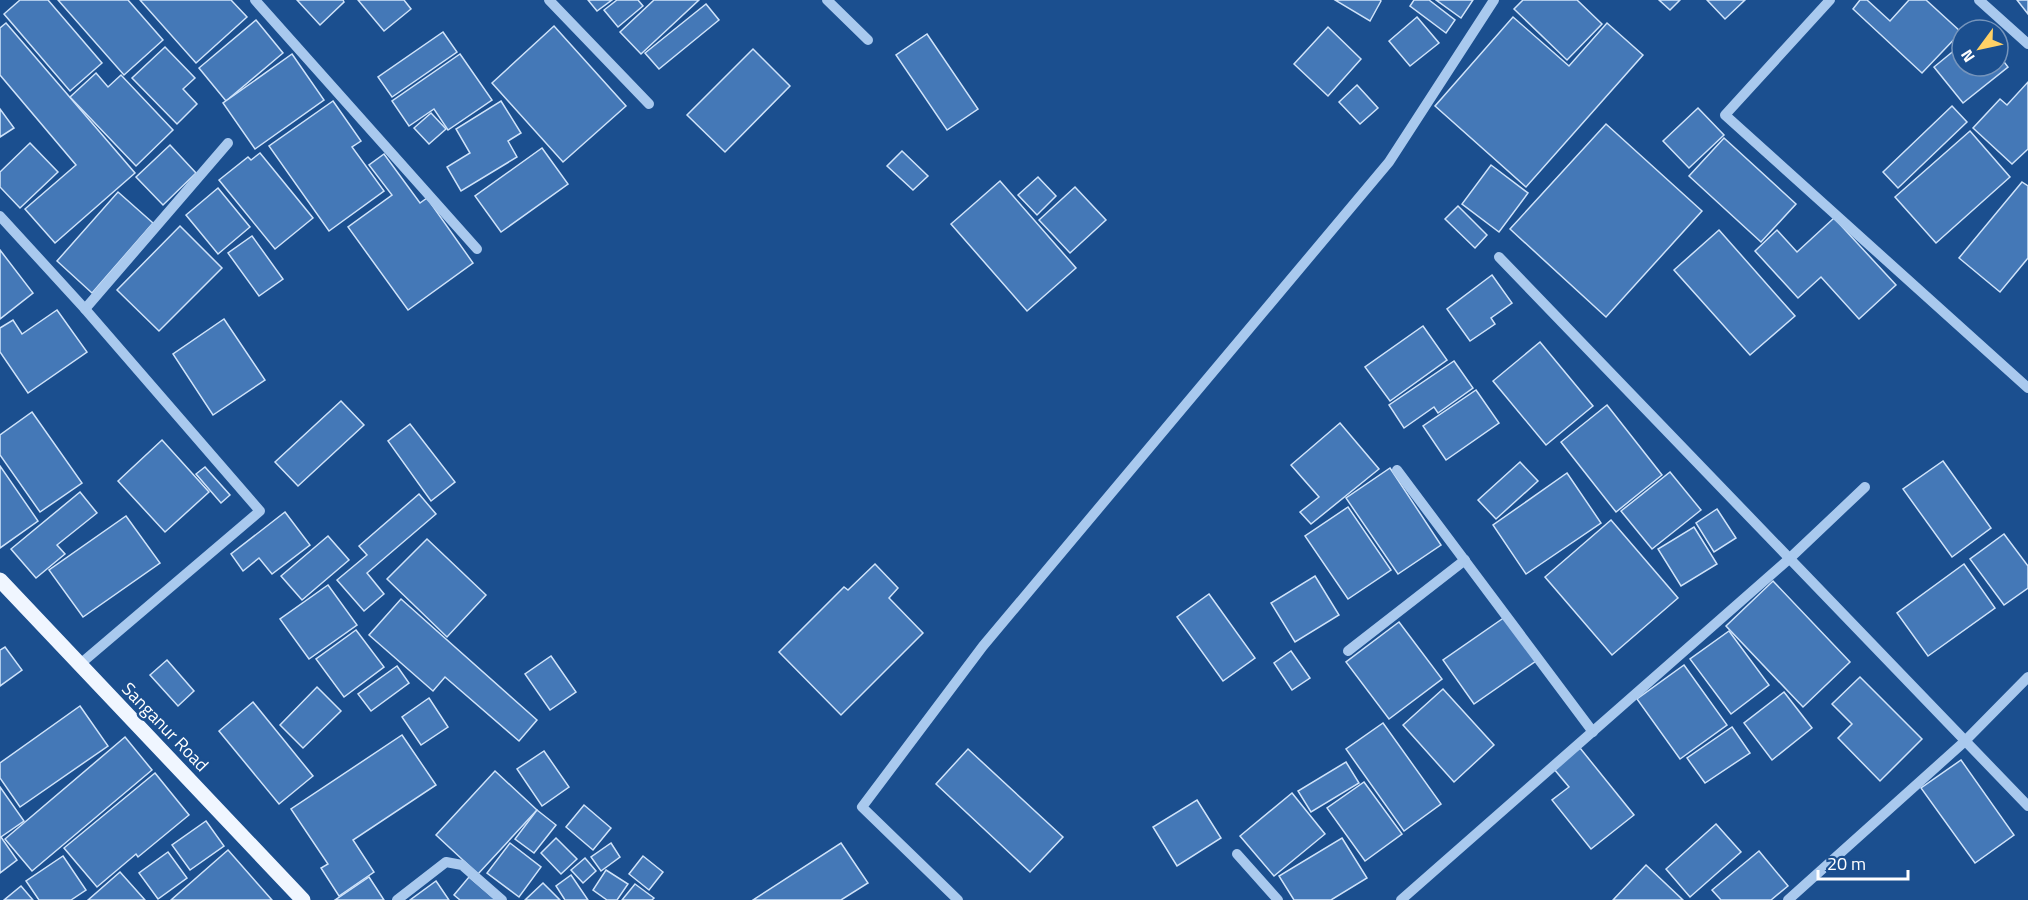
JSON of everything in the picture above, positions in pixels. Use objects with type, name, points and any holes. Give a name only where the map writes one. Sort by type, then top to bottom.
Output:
[{"type":"main road","name":"Sanganur Road","points":[[0,580],[303,900]]},
{"type":"street","points":[[255,0],[477,249]]},
{"type":"street","points":[[549,0],[649,104]]},
{"type":"street","points":[[827,0],[868,40]]},
{"type":"street","points":[[958,900],[862,807],[983,646],[1389,162],[1494,0]]},
{"type":"street","points":[[1830,0],[1725,115],[2028,388]]},
{"type":"street","points":[[1979,0],[2028,44]]},
{"type":"street","points":[[86,309],[228,143]]},
{"type":"street","points":[[0,216],[86,309],[260,511],[79,665]]},
{"type":"street","points":[[1499,257],[2028,806]]},
{"type":"street","points":[[1397,470],[1593,732]]},
{"type":"street","points":[[1401,900],[1789,560],[1865,487]]},
{"type":"street","points":[[1348,651],[1465,560]]},
{"type":"street","points":[[1788,900],[1964,742],[2028,677]]},
{"type":"street","points":[[1237,854],[1278,900]]},
{"type":"street","points":[[397,900],[446,862],[462,865],[502,900]]},
{"type":"building","points":[[20,0],[48,0],[102,63],[70,91],[4,14]]},
{"type":"building","points":[[58,0],[128,0],[163,40],[124,75]]},
{"type":"building","points":[[140,0],[231,0],[247,17],[196,63]]},
{"type":"building","points":[[297,0],[343,0],[344,2],[320,25]]},
{"type":"building","points":[[358,0],[404,0],[411,9],[384,31]]},
{"type":"building","points":[[588,0],[612,0],[597,11]]},
{"type":"building","points":[[617,0],[638,0],[643,6],[618,27],[604,10]]},
{"type":"building","points":[[654,0],[699,0],[641,54],[620,32]]},
{"type":"building","points":[[1335,0],[1380,0],[1381,1],[1370,21]]},
{"type":"building","points":[[1414,0],[1429,0],[1455,20],[1446,33],[1410,6]]},
{"type":"building","points":[[1436,0],[1473,0],[1461,18]]},
{"type":"building","points":[[1523,0],[1577,0],[1602,24],[1567,60],[1514,9]]},
{"type":"building","points":[[1659,0],[1680,0],[1670,10]]},
{"type":"building","points":[[1707,0],[1745,0],[1725,19]]},
{"type":"building","points":[[1860,0],[1867,0],[1890,21],[1909,0],[1926,0],[1950,22],[1950,44],[1922,73],[1853,9]]},
{"type":"building","points":[[2017,0],[2028,0],[2028,14]]},
{"type":"building","points":[[706,4],[719,20],[659,69],[645,53]]},
{"type":"building","points":[[1417,17],[1439,43],[1410,66],[1389,41]]},
{"type":"building","points":[[1513,17],[1569,66],[1607,23],[1643,55],[1526,187],[1435,106]]},
{"type":"building","points":[[256,20],[283,53],[226,101],[199,68]]},
{"type":"building","points":[[6,23],[135,173],[55,243],[25,209],[76,165],[0,75],[0,28]]},
{"type":"building","points":[[554,26],[626,106],[563,162],[492,83]]},
{"type":"building","points":[[1328,27],[1361,59],[1328,96],[1294,64]]},
{"type":"building","points":[[443,32],[457,52],[392,97],[378,77]]},
{"type":"building","points":[[927,34],[978,109],[947,130],[896,55]]},
{"type":"building","points":[[165,47],[195,78],[183,89],[197,104],[177,124],[132,78]]},
{"type":"building","points":[[753,49],[790,86],[725,152],[687,115]]},
{"type":"building","points":[[292,54],[324,100],[255,149],[223,103]]},
{"type":"building","points":[[460,54],[492,100],[448,130],[434,109],[409,126],[392,101]]},
{"type":"building","points":[[1950,54],[1950,78],[1994,78],[1963,103],[1934,67]]},
{"type":"building","points":[[96,73],[108,87],[121,75],[173,130],[136,166],[70,97]]},
{"type":"building","points":[[2028,82],[2028,149],[2012,164],[1973,128],[2000,99],[2007,105]]},
{"type":"building","points":[[1357,85],[1378,108],[1360,124],[1339,102]]},
{"type":"building","points":[[333,101],[361,141],[352,147],[384,191],[329,231],[269,146]]},
{"type":"building","points":[[501,101],[521,133],[508,141],[517,157],[461,191],[447,167],[470,153],[456,129]]},
{"type":"building","points":[[1952,106],[1967,122],[1898,188],[1883,172]]},
{"type":"building","points":[[1698,108],[1724,135],[1689,168],[1663,141]]},
{"type":"building","points":[[0,109],[14,128],[0,137]]},
{"type":"building","points":[[431,113],[446,129],[429,144],[414,128]]},
{"type":"building","points":[[1606,124],[1702,211],[1606,317],[1510,229]]},
{"type":"building","points":[[1970,131],[2010,177],[1936,243],[1895,197]]},
{"type":"building","points":[[1724,138],[1796,204],[1761,242],[1689,176]]},
{"type":"building","points":[[30,143],[58,172],[20,208],[0,187],[0,172]]},
{"type":"building","points":[[170,145],[196,173],[163,205],[136,177]]},
{"type":"building","points":[[542,148],[568,184],[501,232],[475,196]]},
{"type":"building","points":[[902,151],[928,176],[913,190],[887,166]]},
{"type":"building","points":[[260,153],[313,218],[275,249],[219,180],[248,157],[251,160]]},
{"type":"building","points":[[384,154],[420,203],[427,198],[473,263],[408,310],[348,227],[392,195],[369,165]]},
{"type":"building","points":[[1491,165],[1528,193],[1499,232],[1462,204]]},
{"type":"building","points":[[1038,177],[1056,196],[1037,215],[1018,195]]},
{"type":"building","points":[[1000,181],[1076,268],[1027,311],[951,224]]},
{"type":"building","points":[[2022,182],[2028,186],[2028,258],[2000,292],[1959,258]]},
{"type":"building","points":[[1075,187],[1106,220],[1070,253],[1039,220]]},
{"type":"building","points":[[218,188],[250,227],[218,254],[186,215]]},
{"type":"building","points":[[118,192],[153,223],[92,293],[57,261]]},
{"type":"building","points":[[1458,206],[1487,235],[1475,248],[1445,219]]},
{"type":"building","points":[[1834,218],[1896,285],[1859,319],[1821,277],[1798,298],[1755,251],[1777,230],[1797,252]]},
{"type":"building","points":[[180,226],[222,268],[159,331],[117,290]]},
{"type":"building","points":[[1719,230],[1795,316],[1750,355],[1674,270]]},
{"type":"building","points":[[252,236],[283,279],[259,296],[228,253]]},
{"type":"building","points":[[0,250],[33,293],[0,319]]},
{"type":"building","points":[[1492,275],[1512,303],[1491,318],[1495,324],[1470,341],[1447,309]]},
{"type":"building","points":[[57,310],[87,352],[28,393],[0,352],[0,328],[13,320],[22,334]]},
{"type":"building","points":[[224,319],[265,380],[213,415],[173,354]]},
{"type":"building","points":[[1423,326],[1447,360],[1390,401],[1365,367]]},
{"type":"building","points":[[1540,342],[1593,406],[1546,445],[1493,381]]},
{"type":"building","points":[[1454,361],[1473,388],[1438,413],[1434,407],[1404,428],[1389,405]]},
{"type":"building","points":[[1476,390],[1499,423],[1446,460],[1423,426]]},
{"type":"building","points":[[341,401],[364,425],[298,486],[275,462]]},
{"type":"building","points":[[1607,405],[1662,475],[1616,512],[1561,442]]},
{"type":"building","points":[[32,412],[82,483],[40,512],[0,455],[0,435]]},
{"type":"building","points":[[1340,423],[1379,469],[1311,524],[1300,512],[1319,497],[1291,465]]},
{"type":"building","points":[[410,424],[455,482],[431,501],[388,441]]},
{"type":"building","points":[[162,440],[209,492],[165,532],[118,481]]},
{"type":"building","points":[[1943,461],[1991,528],[1952,557],[1903,489]]},
{"type":"building","points":[[1520,462],[1538,481],[1496,519],[1478,500]]},
{"type":"building","points":[[0,466],[38,521],[0,548]]},
{"type":"building","points":[[205,467],[230,495],[221,503],[196,474]]},
{"type":"building","points":[[1390,468],[1441,545],[1398,574],[1346,498]]},
{"type":"building","points":[[1670,472],[1701,510],[1652,549],[1621,511]]},
{"type":"building","points":[[1567,473],[1601,523],[1526,574],[1493,525]]},
{"type":"building","points":[[80,492],[97,513],[57,545],[65,554],[36,578],[11,549]]},
{"type":"building","points":[[419,494],[436,514],[367,573],[384,594],[364,611],[337,580],[367,555],[359,546]]},
{"type":"building","points":[[1348,507],[1391,570],[1348,599],[1305,536]]},
{"type":"building","points":[[1717,509],[1736,538],[1714,552],[1696,523]]},
{"type":"building","points":[[285,512],[310,545],[272,574],[259,558],[243,571],[231,554]]},
{"type":"building","points":[[126,516],[160,563],[83,617],[49,570]]},
{"type":"building","points":[[1611,520],[1678,598],[1612,655],[1545,577]]},
{"type":"building","points":[[1694,527],[1717,564],[1681,586],[1658,549]]},
{"type":"building","points":[[2004,534],[2028,566],[2028,588],[2004,605],[1970,559]]},
{"type":"building","points":[[328,536],[349,560],[302,600],[281,576]]},
{"type":"building","points":[[427,539],[486,595],[447,637],[387,579]]},
{"type":"building","points":[[875,564],[898,588],[889,598],[923,633],[841,715],[779,652],[844,587],[848,590]]},
{"type":"building","points":[[1964,564],[1995,608],[1928,656],[1897,613]]},
{"type":"building","points":[[1315,576],[1339,615],[1295,642],[1271,603]]},
{"type":"building","points":[[1773,581],[1850,662],[1803,707],[1726,626]]},
{"type":"building","points":[[328,585],[357,625],[309,659],[280,619]]},
{"type":"building","points":[[1209,594],[1255,658],[1223,681],[1177,617]]},
{"type":"building","points":[[401,599],[537,720],[519,741],[445,677],[433,691],[369,635]]},
{"type":"building","points":[[1505,617],[1536,661],[1474,704],[1443,660]]},
{"type":"building","points":[[1399,622],[1442,679],[1389,719],[1346,662]]},
{"type":"building","points":[[356,630],[384,667],[344,697],[316,659]]},
{"type":"building","points":[[1729,631],[1769,685],[1731,714],[1690,659]]},
{"type":"building","points":[[5,647],[22,670],[0,686],[0,650]]},
{"type":"building","points":[[1291,651],[1310,678],[1292,690],[1274,663]]},
{"type":"building","points":[[551,656],[576,692],[550,710],[525,674]]},
{"type":"building","points":[[167,660],[194,691],[178,706],[150,675]]},
{"type":"building","points":[[1684,665],[1727,725],[1680,759],[1637,699]]},
{"type":"building","points":[[397,666],[409,683],[371,711],[358,694]]},
{"type":"building","points":[[1860,677],[1922,739],[1880,781],[1838,738],[1852,724],[1832,704]]},
{"type":"building","points":[[317,687],[341,711],[303,748],[280,725]]},
{"type":"building","points":[[1443,689],[1494,745],[1454,782],[1403,725]]},
{"type":"building","points":[[1784,692],[1812,728],[1772,760],[1744,723]]},
{"type":"building","points":[[429,698],[448,727],[421,745],[402,717]]},
{"type":"building","points":[[253,702],[313,776],[279,804],[219,731]]},
{"type":"building","points":[[80,706],[108,746],[20,807],[0,778],[0,763]]},
{"type":"building","points":[[1383,723],[1441,804],[1404,831],[1346,749]]},
{"type":"building","points":[[1732,727],[1750,753],[1705,783],[1687,758]]},
{"type":"building","points":[[402,735],[436,785],[353,840],[374,872],[339,896],[321,868],[328,864],[291,809]]},
{"type":"building","points":[[125,737],[152,770],[32,871],[5,839]]},
{"type":"building","points":[[1580,748],[1634,815],[1591,849],[1552,800],[1569,787],[1554,769]]},
{"type":"building","points":[[968,749],[1063,837],[1030,872],[936,784]]},
{"type":"building","points":[[544,751],[569,787],[542,806],[517,769]]},
{"type":"building","points":[[1961,760],[2014,835],[1975,863],[1921,788]]},
{"type":"building","points":[[1346,762],[1359,783],[1311,812],[1298,791]]},
{"type":"building","points":[[495,771],[537,810],[478,874],[436,835]]},
{"type":"building","points":[[155,773],[189,815],[138,857],[136,854],[97,887],[64,848]]},
{"type":"building","points":[[1364,782],[1402,834],[1365,861],[1327,808]]},
{"type":"building","points":[[0,787],[24,821],[1,837],[17,860],[0,873]]},
{"type":"building","points":[[1292,793],[1325,834],[1274,876],[1240,836]]},
{"type":"building","points":[[1197,800],[1221,838],[1177,866],[1153,827]]},
{"type":"building","points":[[584,805],[611,828],[593,850],[566,827]]},
{"type":"building","points":[[537,810],[556,825],[534,853],[515,839]]},
{"type":"building","points":[[206,821],[224,846],[190,870],[172,845]]},
{"type":"building","points":[[1716,824],[1741,852],[1690,897],[1666,869]]},
{"type":"building","points":[[556,838],[577,859],[561,874],[541,853]]},
{"type":"building","points":[[1342,838],[1367,878],[1331,900],[1294,900],[1279,876]]},
{"type":"building","points":[[510,843],[541,867],[519,897],[487,873]]},
{"type":"building","points":[[611,843],[620,857],[601,871],[591,857]]},
{"type":"building","points":[[841,843],[868,883],[841,900],[753,900]]},
{"type":"building","points":[[228,850],[272,900],[171,900]]},
{"type":"building","points":[[1759,851],[1788,886],[1771,900],[1721,900],[1712,890]]},
{"type":"building","points":[[168,852],[187,878],[158,899],[139,873]]},
{"type":"building","points":[[63,856],[86,890],[71,900],[39,900],[26,881]]},
{"type":"building","points":[[643,856],[663,872],[649,890],[629,874]]},
{"type":"building","points":[[585,858],[596,871],[583,883],[571,870]]},
{"type":"building","points":[[1646,865],[1683,900],[1613,900]]},
{"type":"building","points":[[606,870],[628,884],[617,900],[607,900],[593,890]]},
{"type":"building","points":[[120,872],[145,900],[88,900]]},
{"type":"building","points":[[571,875],[588,900],[565,900],[556,886]]},
{"type":"building","points":[[369,877],[384,900],[335,900]]},
{"type":"building","points":[[469,877],[496,900],[460,900],[454,895]]},
{"type":"building","points":[[436,881],[449,900],[410,900]]},
{"type":"building","points":[[543,883],[560,900],[525,900]]},
{"type":"building","points":[[635,884],[654,898],[652,900],[622,900]]},
{"type":"building","points":[[21,886],[33,900],[4,900]]}]
